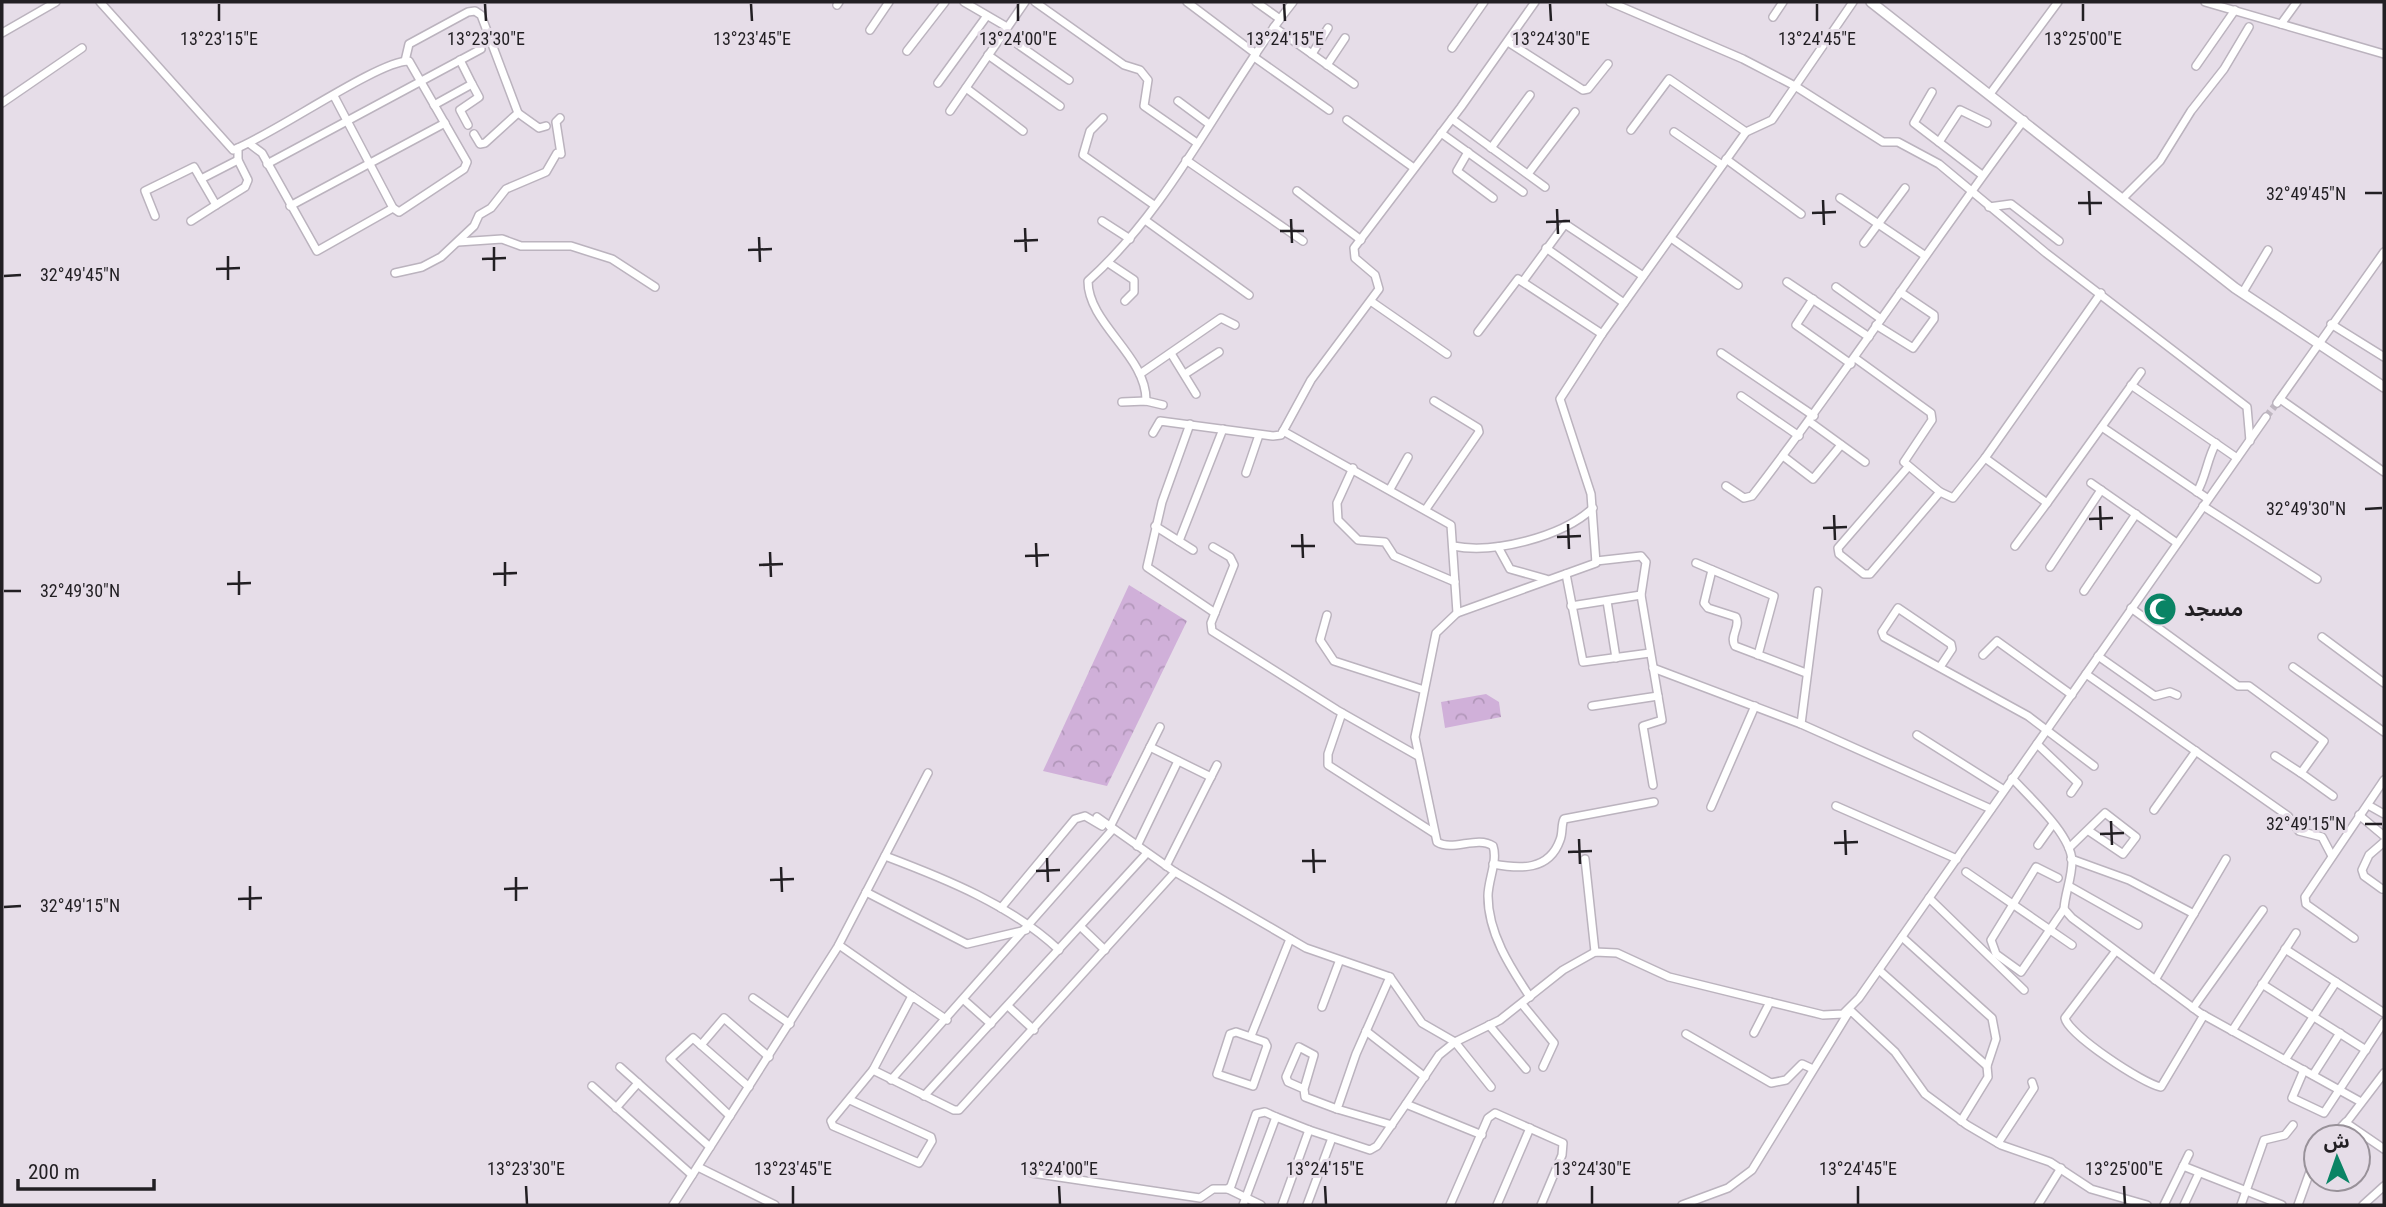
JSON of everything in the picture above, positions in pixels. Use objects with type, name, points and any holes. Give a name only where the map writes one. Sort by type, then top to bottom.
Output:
[{"type":"main road","points":[[1871,2],[2243,292],[2384,387]]},
{"type":"street","points":[[2,33],[56,2]]},
{"type":"street","points":[[100,2],[233,150],[250,144],[334,96],[391,64],[409,61],[467,162],[464,169],[399,212],[393,208],[334,96]]},
{"type":"street","points":[[870,30],[889,2]]},
{"type":"street","points":[[907,51],[945,2]]},
{"type":"street","points":[[964,2],[1069,80]]},
{"type":"street","points":[[950,111],[1025,2]]},
{"type":"street","points":[[1035,2],[1124,65],[1144,73],[1148,80],[1144,107],[1197,143]]},
{"type":"street","points":[[1187,2],[1329,110]]},
{"type":"street","points":[[1256,2],[1280,19]]},
{"type":"street","points":[[1146,401],[1146,386],[1098,310],[1088,281],[1110,264],[1144,220],[1293,2]]},
{"type":"street","points":[[1452,48],[1484,2]]},
{"type":"street","points":[[1153,433],[1159,421],[1277,437],[1283,431],[1311,380],[1372,302],[1380,286],[1376,275],[1354,256],[1361,240],[1535,2]]},
{"type":"street","points":[[1610,2],[1743,58],[1796,86],[1883,142],[1898,142],[1937,162],[1970,192],[2247,407],[2250,440]]},
{"type":"street","points":[[1773,17],[1783,2]]},
{"type":"street","points":[[1596,561],[1588,484],[1560,403],[1602,334],[1745,132],[1770,122],[1853,2]]},
{"type":"street","points":[[1990,94],[2058,2]]},
{"type":"street","points":[[2206,2],[2384,54]]},
{"type":"street","points":[[2281,24],[2297,2]]},
{"type":"street","points":[[2196,66],[2235,10]]},
{"type":"street","points":[[405,61],[409,44],[475,11],[481,15],[519,113],[539,128],[546,126]]},
{"type":"street","points":[[939,83],[986,17]]},
{"type":"street","points":[[1274,27],[1354,83]]},
{"type":"street","points":[[1312,54],[1328,27]]},
{"type":"street","points":[[2123,198],[2160,161],[2191,111],[2224,69],[2249,27]]},
{"type":"street","points":[[1327,65],[1345,38]]},
{"type":"street","points":[[267,164],[481,49],[478,41]]},
{"type":"street","points":[[1508,42],[1583,90],[1593,84],[1608,64]]},
{"type":"street","points":[[2,103],[82,48]]},
{"type":"street","points":[[988,55],[1060,106]]},
{"type":"street","points":[[460,60],[479,97],[460,110],[468,125]]},
{"type":"street","points":[[1631,130],[1669,79],[1745,132]]},
{"type":"street","points":[[434,104],[472,84]]},
{"type":"street","points":[[966,88],[1023,131]]},
{"type":"street","points":[[1932,92],[1913,121],[1982,175]]},
{"type":"street","points":[[1492,148],[1530,95]]},
{"type":"street","points":[[1178,101],[1209,124]]},
{"type":"street","points":[[1939,142],[1961,109],[1987,123]]},
{"type":"street","points":[[1528,174],[1575,112]]},
{"type":"street","points":[[474,134],[480,144],[485,143],[519,113]]},
{"type":"street","points":[[396,273],[422,267],[441,257],[506,189],[546,172],[556,153],[561,154],[556,122],[560,118]]},
{"type":"street","points":[[1103,118],[1090,131],[1083,155],[1154,205]]},
{"type":"street","points":[[1452,119],[1545,187]]},
{"type":"street","points":[[1347,120],[1414,168]]},
{"type":"street","points":[[1726,486],[1744,498],[1750,498],[1812,419],[1924,255],[2024,120]]},
{"type":"street","points":[[290,206],[445,123]]},
{"type":"street","points":[[1674,132],[1801,214]]},
{"type":"street","points":[[1441,133],[1523,192]]},
{"type":"street","points":[[250,144],[262,153],[317,251],[393,208]]},
{"type":"street","points":[[191,221],[245,187],[248,180],[238,160],[238,148]]},
{"type":"street","points":[[1468,152],[1457,172],[1493,198]]},
{"type":"street","points":[[201,179],[238,160]]},
{"type":"street","points":[[1186,160],[1303,242]]},
{"type":"street","points":[[155,216],[145,191],[194,167],[216,205]]},
{"type":"street","points":[[1864,243],[1905,188]]},
{"type":"street","points":[[1297,191],[1361,240]]},
{"type":"street","points":[[1840,198],[1924,255]]},
{"type":"street","points":[[1989,207],[2011,204],[2059,241]]},
{"type":"street","points":[[1144,220],[1249,295]]},
{"type":"street","points":[[1102,221],[1129,239]]},
{"type":"street","points":[[1524,280],[1563,225],[1567,224],[1643,276]]},
{"type":"street","points":[[2022,233],[2039,225]]},
{"type":"street","points":[[1671,238],[1738,285]]},
{"type":"street","points":[[458,242],[502,239],[521,246],[571,246],[612,259],[655,287]]},
{"type":"street","points":[[1546,248],[1624,303]]},
{"type":"street","points":[[2243,292],[2268,250]]},
{"type":"street","points":[[2384,253],[2316,343],[2278,401],[2384,472]]},
{"type":"street","points":[[1110,264],[1134,280],[1134,292],[1125,301]]},
{"type":"street","points":[[1478,332],[1515,280],[1524,280],[1602,334]]},
{"type":"street","points":[[1787,282],[1869,337]]},
{"type":"street","points":[[1836,287],[1913,348],[1935,318],[1900,292]]},
{"type":"street","points":[[1813,299],[1796,324],[1932,414],[1932,420],[1904,459],[1909,467],[1950,498],[1956,496],[1985,458],[2101,293]]},
{"type":"street","points":[[1372,302],[1447,354]]},
{"type":"street","points":[[1140,374],[1172,355],[1221,318],[1235,325]]},
{"type":"street","points":[[2331,324],[2384,357]]},
{"type":"street","points":[[1185,374],[1219,352]]},
{"type":"street","points":[[1721,353],[1812,419],[1865,462]]},
{"type":"street","points":[[1172,355],[1196,394]]},
{"type":"street","points":[[2015,546],[2141,372]]},
{"type":"street","points":[[2131,385],[2237,458]]},
{"type":"street","points":[[1741,396],[1798,436]]},
{"type":"street","points":[[1122,402],[1146,401],[1164,405]]},
{"type":"street","points":[[1426,509],[1479,432],[1478,428],[1434,401]]},
{"type":"street","points":[[1689,1204],[1718,1193],[1745,1178],[1765,1153],[1850,1010],[2266,418]]},
{"type":"street","points":[[1190,424],[1155,526],[1147,568],[1215,613]]},
{"type":"street","points":[[2102,427],[2208,499]]},
{"type":"street","points":[[1179,541],[1223,429]]},
{"type":"street","points":[[1283,431],[1450,523],[1457,613]]},
{"type":"street","points":[[1246,473],[1259,435]]},
{"type":"street","points":[[2197,492],[2203,482],[2207,459],[2216,443]]},
{"type":"street","points":[[1783,456],[1813,479],[1841,445]]},
{"type":"street","points":[[1390,489],[1408,457]]},
{"type":"street","points":[[1985,458],[2047,503]]},
{"type":"street","points":[[1909,467],[1838,548],[1839,554],[1864,574],[1870,574],[1940,492]]},
{"type":"street","points":[[1353,468],[1337,503],[1338,520],[1360,541],[1385,542],[1394,556],[1455,582]]},
{"type":"street","points":[[2091,484],[2177,543]]},
{"type":"street","points":[[2050,567],[2101,490]]},
{"type":"street","points":[[2203,506],[2317,579]]},
{"type":"street","points":[[1453,546],[1498,547],[1574,523],[1592,508]]},
{"type":"street","points":[[2084,591],[2136,514]]},
{"type":"street","points":[[1155,526],[1193,550]]},
{"type":"street","points":[[1213,547],[1230,557],[1234,565],[1215,613],[1212,631],[1342,713],[1418,756]]},
{"type":"street","points":[[1498,547],[1510,569],[1546,579]]},
{"type":"street","points":[[1530,997],[1506,960],[1490,916],[1488,892],[1495,849],[1492,844],[1443,845],[1437,842],[1434,833],[1415,735],[1437,630],[1457,613],[1596,561],[1643,557],[1646,566],[1641,595],[1662,721],[1643,726],[1653,785]]},
{"type":"street","points":[[1696,563],[1774,596],[1758,655]]},
{"type":"street","points":[[1712,570],[1705,605],[1735,616],[1738,621],[1733,644],[1806,674]]},
{"type":"street","points":[[1566,574],[1582,661],[1650,653]]},
{"type":"street","points":[[1801,724],[1818,591]]},
{"type":"street","points":[[1572,606],[1641,595]]},
{"type":"street","points":[[1607,601],[1616,658]]},
{"type":"street","points":[[1940,667],[1952,649],[1951,644],[1898,608],[1883,636],[2048,728],[2094,766]]},
{"type":"street","points":[[2131,608],[2238,686],[2252,687],[2324,741],[2301,773]]},
{"type":"street","points":[[1327,615],[1320,640],[1334,661],[1424,690]]},
{"type":"street","points":[[2322,637],[2384,683]]},
{"type":"street","points":[[1983,655],[1997,641],[2072,695]]},
{"type":"street","points":[[2098,656],[2155,696],[2169,692],[2177,695]]},
{"type":"street","points":[[2293,667],[2384,732]]},
{"type":"street","points":[[1653,668],[1801,724],[1991,809]]},
{"type":"street","points":[[2086,674],[2288,816],[2299,831],[2322,837],[2332,856]]},
{"type":"street","points":[[1592,706],[1658,696]]},
{"type":"street","points":[[1711,807],[1755,706]]},
{"type":"street","points":[[1342,713],[1328,754],[1328,765],[1434,833]]},
{"type":"street","points":[[891,1080],[1029,928],[1111,830],[1160,727]]},
{"type":"street","points":[[1917,735],[2004,790]]},
{"type":"street","points":[[2037,744],[2077,783],[2071,793]]},
{"type":"street","points":[[1150,747],[1211,777]]},
{"type":"street","points":[[2154,810],[2196,751]]},
{"type":"street","points":[[2275,756],[2333,796]]},
{"type":"street","points":[[1137,846],[1178,761]]},
{"type":"street","points":[[1166,866],[1217,765]]},
{"type":"street","points":[[677,1204],[692,1175],[839,945],[928,773]]},
{"type":"street","points":[[2012,778],[2053,824],[2069,848],[2071,859],[2064,909],[2023,971],[2019,972],[1996,954],[1991,940],[2036,867],[2058,878]]},
{"type":"street","points":[[2354,938],[2305,901],[2306,894],[2384,781]]},
{"type":"street","points":[[1493,864],[1524,868],[1540,864],[1558,845],[1564,818],[1654,802]]},
{"type":"street","points":[[2368,805],[2384,814]]},
{"type":"street","points":[[1836,806],[1956,859]]},
{"type":"street","points":[[2069,848],[2107,813],[2136,837],[2123,855],[2089,831]]},
{"type":"street","points":[[2359,815],[2384,836]]},
{"type":"street","points":[[1001,908],[1076,819],[1085,816],[1290,939],[1339,962],[1390,977],[1422,1023],[1455,1042],[1491,1087]]},
{"type":"street","points":[[1097,817],[1111,830]]},
{"type":"street","points":[[2038,845],[2053,824]]},
{"type":"street","points":[[2382,889],[2364,876],[2362,870],[2369,855],[2384,842]]},
{"type":"street","points":[[924,1096],[1147,853]]},
{"type":"street","points":[[885,856],[951,882],[1001,908],[1059,950]]},
{"type":"street","points":[[1585,859],[1595,952]]},
{"type":"street","points":[[2071,859],[2129,880],[2194,914]]},
{"type":"street","points":[[2155,981],[2227,859]]},
{"type":"street","points":[[873,1070],[959,1110],[1175,872]]},
{"type":"street","points":[[1966,872],[2072,945]]},
{"type":"street","points":[[2069,886],[2138,925]]},
{"type":"street","points":[[866,892],[967,944],[1029,928]]},
{"type":"street","points":[[1929,898],[2024,990]]},
{"type":"street","points":[[2064,909],[2115,952],[2193,1008],[2361,1102]]},
{"type":"street","points":[[2193,1008],[2263,910]]},
{"type":"street","points":[[1081,927],[1105,950]]},
{"type":"street","points":[[2232,1031],[2296,933]]},
{"type":"street","points":[[1902,937],[1992,1018],[1996,1039],[1987,1066],[1989,1077],[1961,1121]]},
{"type":"street","points":[[1251,1036],[1290,939]]},
{"type":"street","points":[[839,945],[947,1020]]},
{"type":"street","points":[[2285,949],[2384,1013]]},
{"type":"street","points":[[1228,1189],[1256,1114],[1265,1112],[1370,1150],[1377,1146],[1439,1055],[1455,1042],[1522,1004],[1563,970],[1595,952],[1617,953],[1669,976],[1831,1016],[1850,1010]]},
{"type":"street","points":[[2115,952],[2065,1018],[2068,1028],[2113,1060],[2161,1087],[2204,1015]]},
{"type":"street","points":[[1322,1007],[1339,962]]},
{"type":"street","points":[[1879,970],[1987,1066]]},
{"type":"street","points":[[1337,1109],[1366,1031],[1390,977]]},
{"type":"street","points":[[2285,1059],[2336,982]]},
{"type":"street","points":[[2262,984],[2366,1050]]},
{"type":"street","points":[[850,1100],[931,1137],[920,1161],[916,1163],[833,1126],[831,1121],[873,1070],[912,996]]},
{"type":"street","points":[[753,998],[790,1024]]},
{"type":"street","points":[[964,1000],[991,1024]]},
{"type":"street","points":[[1754,1033],[1770,1002]]},
{"type":"street","points":[[1522,1004],[1555,1043],[1543,1067]]},
{"type":"street","points":[[1008,1006],[1034,1030]]},
{"type":"street","points":[[1850,1010],[1895,1052],[1925,1094],[1961,1121],[1998,1143],[2061,1168],[2091,1189],[2145,1205]]},
{"type":"street","points":[[701,1045],[724,1018],[769,1057]]},
{"type":"street","points":[[2304,1070],[2292,1095],[2294,1099],[2322,1113],[2384,1021]]},
{"type":"street","points":[[1489,1025],[1526,1069]]},
{"type":"street","points":[[1366,1031],[1425,1077]]},
{"type":"street","points":[[1236,1032],[1251,1036],[1267,1046],[1255,1085],[1219,1075],[1230,1034],[1236,1032]]},
{"type":"street","points":[[2313,1075],[2340,1033]]},
{"type":"street","points":[[1686,1034],[1772,1083],[1786,1080],[1802,1064],[1813,1069]]},
{"type":"street","points":[[730,1116],[670,1061],[689,1038],[701,1045],[749,1087]]},
{"type":"street","points":[[1304,1089],[1288,1082],[1286,1077],[1299,1047],[1314,1055],[1304,1089],[1305,1097],[1392,1125]]},
{"type":"street","points":[[620,1066],[710,1147]]},
{"type":"street","points":[[2384,1073],[2346,1122],[2347,1127],[2384,1149]]},
{"type":"street","points":[[1998,1143],[2034,1088],[2032,1082]]},
{"type":"street","points":[[616,1108],[638,1083]]},
{"type":"street","points":[[592,1086],[692,1175]]},
{"type":"street","points":[[1406,1104],[1482,1135]]},
{"type":"street","points":[[1450,1205],[1492,1114],[1561,1141],[1564,1145],[1541,1205]]},
{"type":"street","points":[[1244,1202],[1276,1117]]},
{"type":"street","points":[[2241,1205],[2264,1140],[2285,1135],[2293,1125]]},
{"type":"street","points":[[1497,1205],[1530,1128]]},
{"type":"street","points":[[1282,1205],[1309,1130]]},
{"type":"street","points":[[1307,1205],[1332,1138]]},
{"type":"street","points":[[2164,1205],[2189,1154]]},
{"type":"street","points":[[2183,1166],[2242,1192],[2246,1191],[2282,1205]]},
{"type":"street","points":[[698,1167],[775,1205]]},
{"type":"street","points":[[2038,1205],[2061,1168]]},
{"type":"street","points":[[1032,1172],[1195,1198],[1206,1196],[1213,1189],[1228,1189],[1244,1202],[1261,1205]]},
{"type":"street","points":[[2184,1205],[2199,1173]]},
{"type":"street","points":[[2364,1205],[2384,1186]]},
{"type":"green space","points":[[1129,585],[1187,621],[1107,786],[1043,771]]},
{"type":"green space","points":[[1486,694],[1499,702],[1501,717],[1445,728],[1441,702]]},
{"type":"tunnel","points":[[2266,417],[2277,403]]},
{"type":"place","name":"مسجد","points":[[2160,609]]}]
